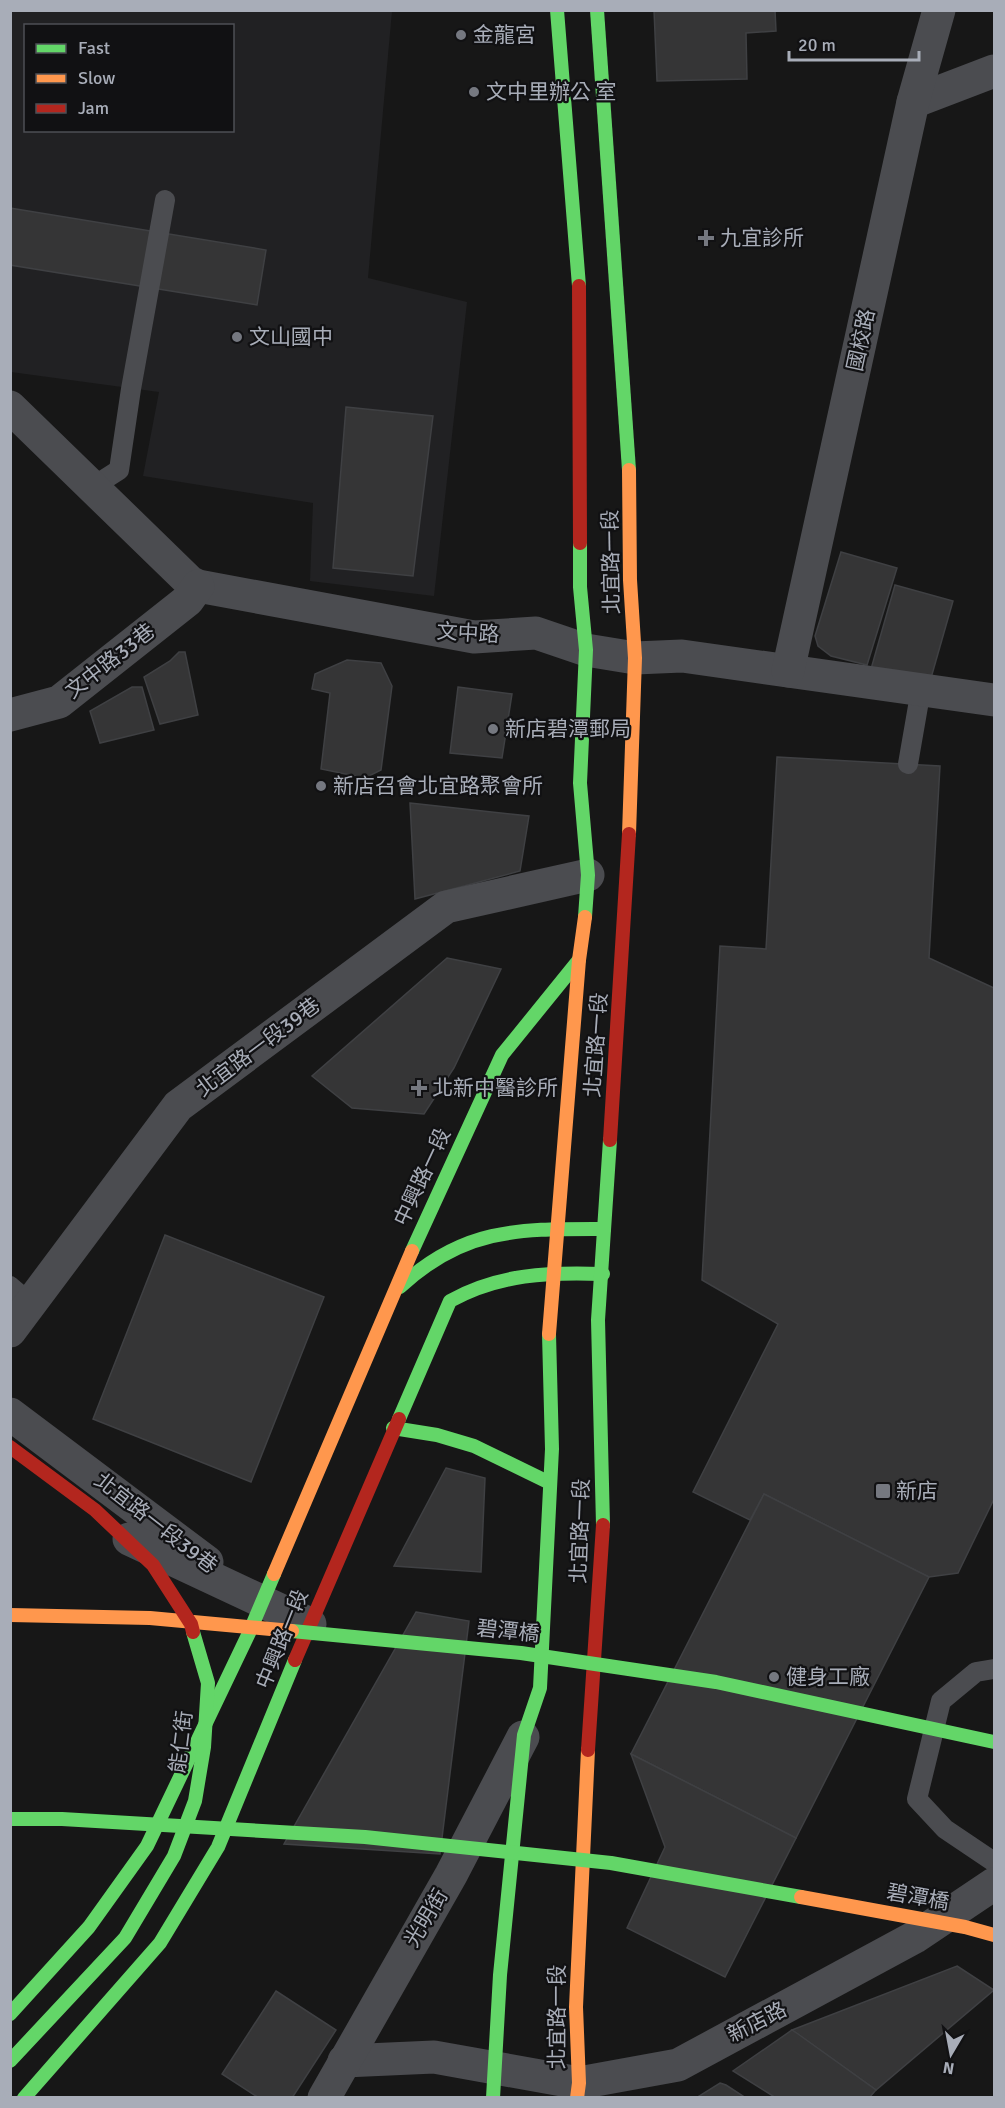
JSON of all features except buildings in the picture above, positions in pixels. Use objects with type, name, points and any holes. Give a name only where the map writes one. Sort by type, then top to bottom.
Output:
[{"type":"main road","name":"北宜路一段","points":[[494,2082],[500,1975],[524,1736],[540,1688],[552,1449],[549,1316],[588,875],[580,783],[586,650],[580,587],[581,313],[557,10]]},
{"type":"main road","name":"北宜路一段","points":[[578,2090],[576,2007],[585,1796],[604,1510],[598,1320],[624,948],[635,658],[630,580],[631,503],[597,10]]},
{"type":"main road","name":"中興路一段","points":[[10,2014],[89,1927],[147,1846],[252,1597],[502,1055],[579,960]]},
{"type":"main road","name":"中興路一段","points":[[390,1298],[417,1267],[456,1244],[509,1232],[604,1229]]},
{"type":"main road","name":"中興路一段","points":[[24,2097],[160,1943],[218,1846],[393,1428],[450,1301],[476,1286],[507,1278],[554,1272],[603,1274]]},
{"type":"main road","points":[[393,1428],[438,1435],[474,1446],[550,1483]]},
{"type":"main road","name":"能仁街","points":[[10,1447],[95,1510],[153,1565],[191,1624],[208,1683],[204,1747],[195,1801],[174,1856],[124,1938],[10,2061]]},
{"type":"main road","name":"碧潭橋","points":[[10,1615],[150,1618],[521,1653],[716,1682],[994,1742]]},
{"type":"main road","name":"碧潭橋","points":[[10,1819],[62,1819],[365,1836],[611,1863],[965,1927],[994,1935]]},
{"type":"street","name":"國校路","points":[[788,671],[913,102],[939,10]]},
{"type":"street","points":[[913,102],[994,71]]},
{"type":"street","name":"文中路","points":[[10,407],[94,486],[190,582],[198,586],[474,637],[536,633],[586,650],[635,658],[682,656],[994,700]]},
{"type":"street","name":"文中路33巷","points":[[10,715],[59,702],[188,600],[198,586]]},
{"type":"street","name":"北宜路一段39巷","points":[[10,1331],[20,1295],[178,1106],[446,907],[588,875]]},
{"type":"street","name":"北宜路一段39巷","points":[[10,1414],[151,1517],[252,1597]]},
{"type":"street","name":"北宜路一段39巷","points":[[10,1466],[79,1516],[310,1624]]},
{"type":"street","name":"光明街","points":[[324,2097],[452,1875],[524,1736]]},
{"type":"street","name":"新店路","points":[[344,2061],[434,2056],[494,2082],[578,2090],[678,2065],[915,1937],[994,1884]]},
{"type":"lane","points":[[94,486],[119,470],[165,200]]},
{"type":"lane","points":[[908,765],[921,689]]},
{"type":"lane","points":[[994,1669],[976,1672],[941,1701],[917,1799],[945,1829],[994,1862]]},
{"type":"shaded area","name":"文山國中","points":[[11,11],[392,11],[368,278],[467,302],[434,596],[310,581],[313,503],[143,476],[159,392],[11,372]]},
{"type":"traffic: fast","points":[[557,10],[579,286]]},
{"type":"traffic: fast","points":[[597,10],[629,470]]},
{"type":"traffic: fast","points":[[580,543],[580,587],[586,650],[580,783],[588,875],[585,917]]},
{"type":"traffic: fast","points":[[412,1251],[502,1055],[579,960]]},
{"type":"traffic: fast","points":[[603,1525],[598,1320],[610,1140]]},
{"type":"traffic: fast","points":[[400,1287],[424,1267],[471,1242],[520,1232],[604,1229]]},
{"type":"traffic: fast","points":[[399,1419],[450,1301],[468,1292],[505,1280],[544,1275],[603,1274]]},
{"type":"traffic: fast","points":[[493,2098],[500,1975],[524,1735],[540,1688],[552,1449],[549,1334]]},
{"type":"traffic: fast","points":[[393,1428],[437,1435],[474,1446],[550,1483]]},
{"type":"traffic: fast","points":[[10,2014],[89,1927],[147,1846],[249,1633],[274,1574]]},
{"type":"traffic: fast","points":[[292,1631],[521,1653],[716,1682],[994,1742]]},
{"type":"traffic: fast","points":[[10,2061],[125,1938],[174,1856],[195,1801],[204,1747],[208,1683],[193,1632]]},
{"type":"traffic: fast","points":[[24,2098],[160,1943],[218,1847],[295,1660]]},
{"type":"traffic: fast","points":[[10,1819],[62,1819],[365,1837],[611,1863],[801,1897]]},
{"type":"traffic: slow","points":[[629,470],[630,580],[635,658],[629,834]]},
{"type":"traffic: slow","points":[[549,1334],[579,960],[585,917]]},
{"type":"traffic: slow","points":[[274,1574],[412,1251]]},
{"type":"traffic: slow","points":[[10,1615],[150,1618],[292,1631]]},
{"type":"traffic: slow","points":[[577,2098],[579,2083],[576,2007],[588,1750]]},
{"type":"traffic: slow","points":[[801,1897],[965,1927],[994,1935]]},
{"type":"traffic: jam","points":[[579,286],[580,543]]},
{"type":"traffic: jam","points":[[610,1140],[629,834]]},
{"type":"traffic: jam","points":[[295,1660],[399,1419]]},
{"type":"traffic: jam","points":[[10,1447],[95,1510],[153,1565],[191,1624],[193,1632]]},
{"type":"traffic: jam","points":[[588,1750],[603,1525]]},
{"type":"place","name":"金龍宮","points":[[461,35]]},
{"type":"place","name":"文中里辦公 室","points":[[474,92]]},
{"type":"place","name":"九宜診所","points":[[706,238]]},
{"type":"place","name":"文山國中","points":[[237,337]]},
{"type":"place","name":"新店碧潭郵局","points":[[493,729]]},
{"type":"place","name":"新店召會北宜路聚會所","points":[[321,786]]},
{"type":"place","name":"北新中醫診所","points":[[419,1088]]},
{"type":"place","name":"新店","points":[[883,1491]]},
{"type":"place","name":"健身工廠","points":[[774,1677]]}]
